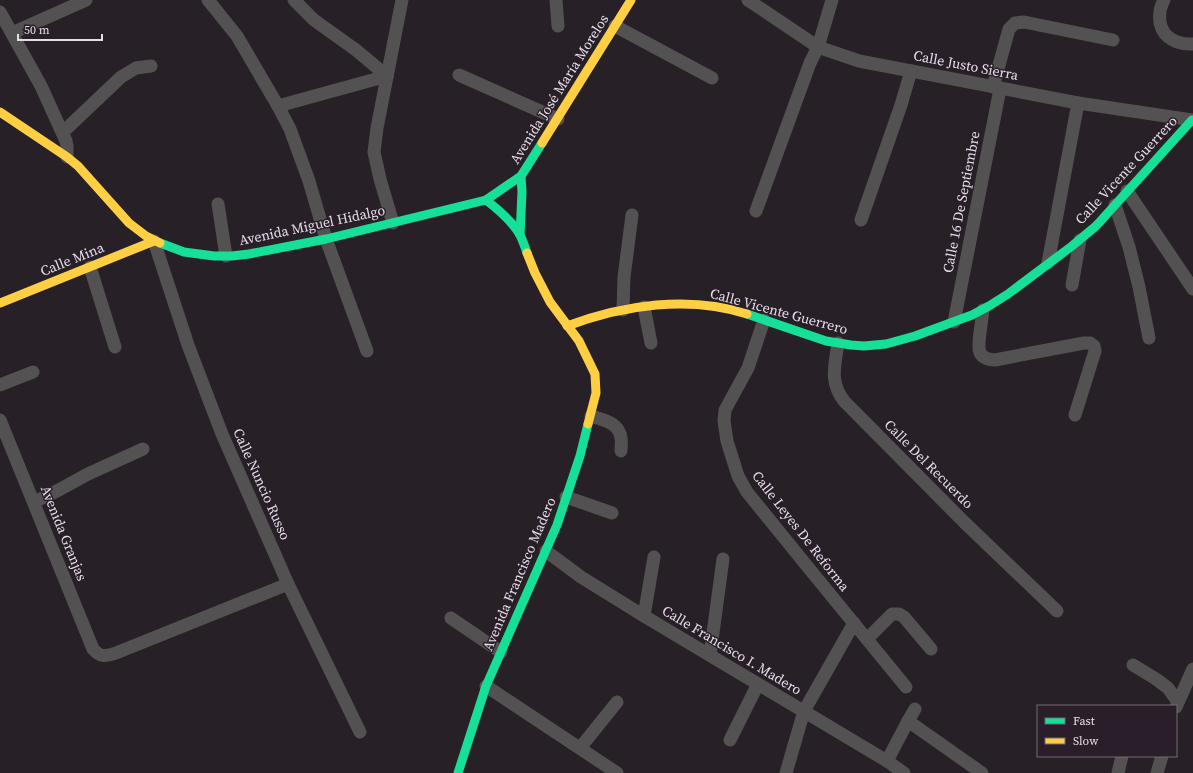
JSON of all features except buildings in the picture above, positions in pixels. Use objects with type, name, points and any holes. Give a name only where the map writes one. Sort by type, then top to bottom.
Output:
[{"type":"street","points":[[12,33],[86,0]]},
{"type":"street","points":[[208,0],[237,36],[290,129],[309,181],[326,239],[367,351]]},
{"type":"street","points":[[294,0],[314,20],[356,50],[387,76]]},
{"type":"street","points":[[393,223],[374,152],[402,0]]},
{"type":"street","points":[[556,0],[558,26]]},
{"type":"street","name":"Avenida José María Morelos","points":[[486,200],[521,176],[631,0]]},
{"type":"street","name":"Calle Justo Sierra","points":[[748,0],[818,47],[859,61],[1078,103],[1193,118]]},
{"type":"street","points":[[756,211],[810,63],[818,47],[832,0]]},
{"type":"street","points":[[1164,0],[1160,12],[1160,21],[1167,37],[1185,44],[1193,44]]},
{"type":"street","points":[[0,12],[41,86],[63,132],[67,146],[67,157]]},
{"type":"street","name":"Calle 16 De Septiembre","points":[[954,322],[1009,29],[1015,23],[1024,22],[1113,40]]},
{"type":"street","points":[[615,26],[712,78]]},
{"type":"street","points":[[63,132],[121,76],[136,68],[151,66]]},
{"type":"street","points":[[861,220],[899,112],[911,71]]},
{"type":"street","points":[[459,75],[558,119]]},
{"type":"street","points":[[278,106],[387,76]]},
{"type":"street","points":[[1048,263],[1078,103]]},
{"type":"street","name":"Avenida Miguel Hidalgo","points":[[0,112],[78,166],[136,229],[154,241],[184,252],[226,256],[250,254],[326,239],[486,200]]},
{"type":"street","name":"Calle Vicente Guerrero","points":[[567,326],[623,310],[684,304],[716,306],[838,344],[864,346],[881,345],[915,336],[983,310],[1000,300],[1080,240],[1096,226],[1193,118]]},
{"type":"street","name":"Avenida Francisco Madero","points":[[520,235],[522,192],[521,176]]},
{"type":"street","points":[[1127,191],[1193,289]]},
{"type":"street","name":"Avenida Francisco Madero","points":[[458,773],[486,686],[557,525],[580,456],[596,393],[595,374],[588,356],[579,341],[550,302],[534,273],[520,235],[498,208],[486,200]]},
{"type":"street","points":[[218,204],[226,256]]},
{"type":"street","points":[[1115,205],[1140,287],[1149,338]]},
{"type":"street","points":[[623,310],[624,277],[632,215]]},
{"type":"street","points":[[1072,285],[1080,240]]},
{"type":"street","name":"Calle Mina","points":[[0,303],[154,241]]},
{"type":"street","name":"Calle Nuncio Russo","points":[[154,241],[188,345],[222,434],[288,584],[360,732]]},
{"type":"street","points":[[90,267],[115,347]]},
{"type":"street","points":[[644,307],[651,344]]},
{"type":"street","points":[[983,310],[978,348],[980,354],[989,360],[1084,343],[1090,343],[1094,346],[1095,351],[1075,415]]},
{"type":"street","name":"Calle Leyes De Reforma","points":[[764,320],[748,368],[725,410],[724,420],[726,441],[738,476],[747,492],[906,686]]},
{"type":"street","name":"Calle Del Recuerdo","points":[[838,344],[834,373],[836,388],[844,401],[958,516],[1057,611]]},
{"type":"street","points":[[0,385],[33,372]]},
{"type":"street","points":[[591,416],[611,422],[618,429],[622,438],[621,451]]},
{"type":"street","name":"Avenida Granjas","points":[[0,420],[94,649],[101,656],[116,653],[288,584]]},
{"type":"street","points":[[34,502],[88,474],[143,449]]},
{"type":"street","points":[[566,497],[612,513]]},
{"type":"street","name":"Calle Francisco I. Madero","points":[[546,551],[581,577],[887,761],[904,773]]},
{"type":"street","points":[[644,616],[654,557]]},
{"type":"street","points":[[710,655],[723,559]]},
{"type":"street","points":[[867,639],[892,614],[899,614],[904,617],[931,649]]},
{"type":"street","points":[[451,618],[501,652]]},
{"type":"street","points":[[786,773],[804,711],[854,623]]},
{"type":"street","points":[[1133,665],[1168,688],[1177,704]]},
{"type":"street","points":[[1177,704],[1193,670]]},
{"type":"street","points":[[730,740],[758,684]]},
{"type":"street","points":[[486,686],[617,773]]},
{"type":"street","points":[[580,748],[617,702]]},
{"type":"street","points":[[887,761],[915,709]]},
{"type":"street","points":[[908,721],[982,773]]},
{"type":"street","points":[[1118,773],[1122,757]]},
{"type":"street","points":[[1157,773],[1162,757]]},
{"type":"traffic: fast","points":[[747,314],[826,341],[864,346],[886,344],[915,336],[972,315],[1008,294],[1096,226],[1192,120]]},
{"type":"traffic: fast","points":[[160,243],[184,252],[214,256],[249,254],[326,239],[486,200],[521,176],[542,143]]},
{"type":"traffic: fast","points":[[520,235],[522,192],[521,176]]},
{"type":"traffic: fast","points":[[486,200],[513,225],[520,235],[527,253]]},
{"type":"traffic: fast","points":[[458,773],[486,686],[557,525],[580,456],[588,424]]},
{"type":"traffic: slow","points":[[542,143],[631,0]]},
{"type":"traffic: slow","points":[[0,112],[78,166],[129,223],[146,236],[160,243]]},
{"type":"traffic: slow","points":[[0,303],[154,241]]},
{"type":"traffic: slow","points":[[527,253],[535,273],[550,302],[579,341],[595,374],[596,393],[588,424]]},
{"type":"traffic: slow","points":[[567,326],[611,313],[656,305],[702,305],[725,308],[747,314]]}]
